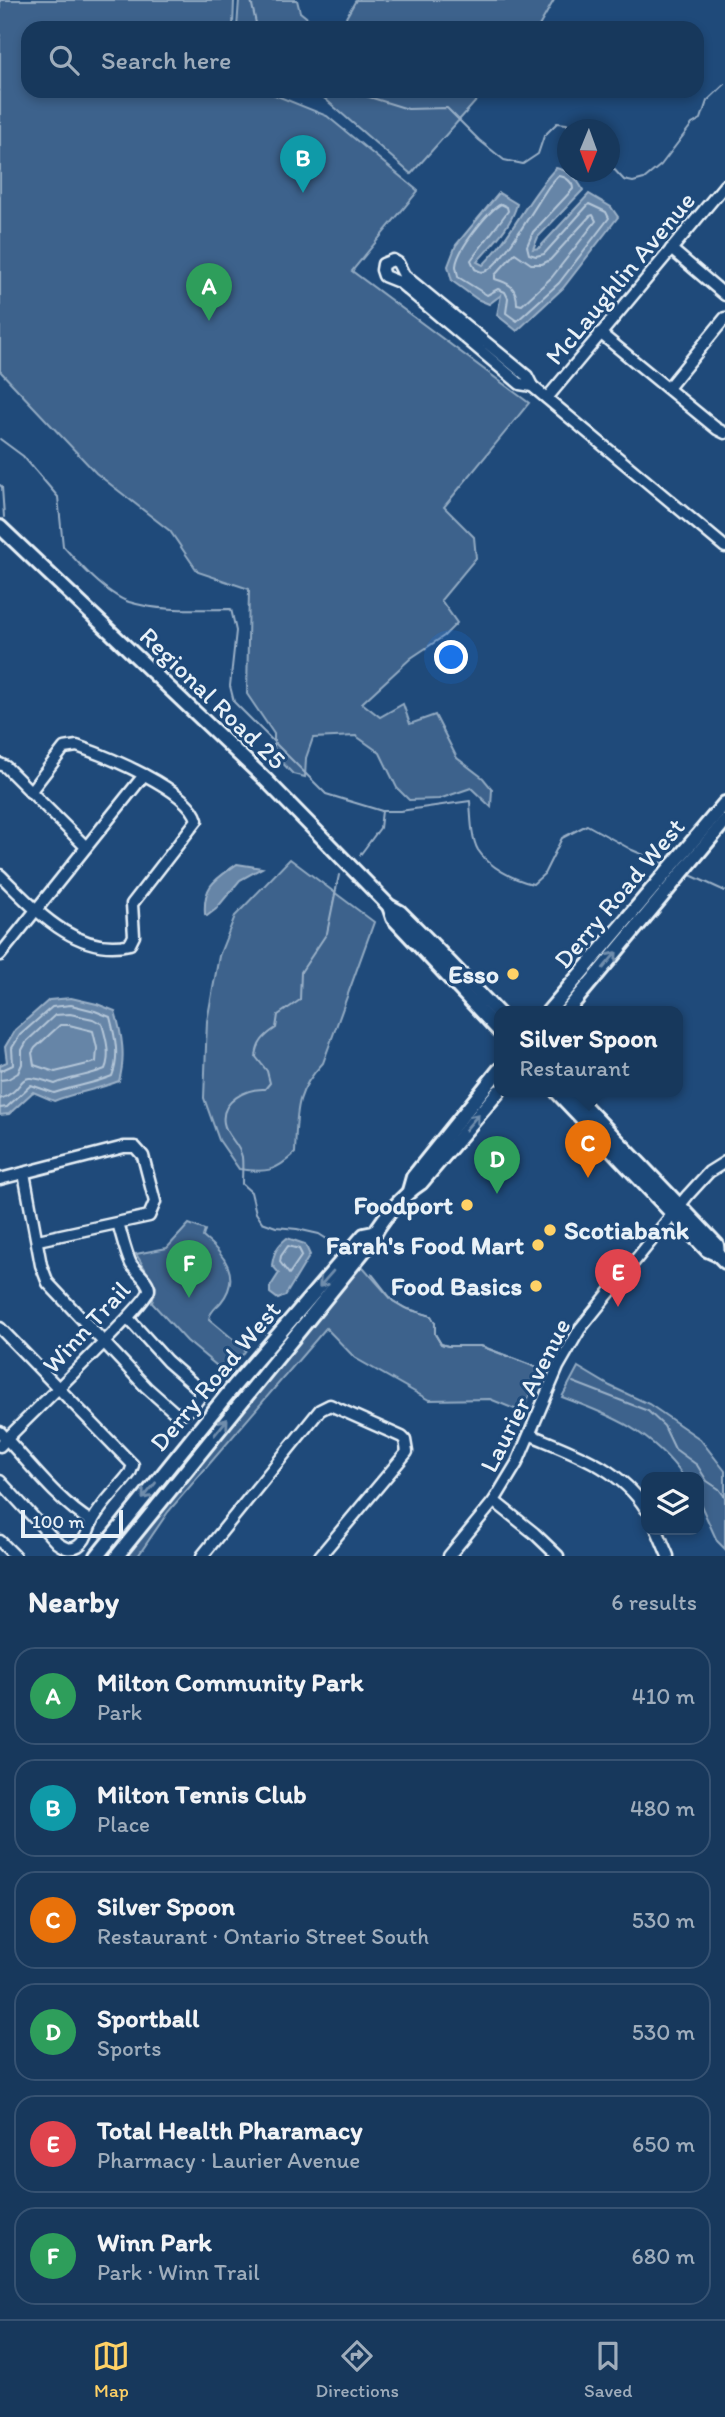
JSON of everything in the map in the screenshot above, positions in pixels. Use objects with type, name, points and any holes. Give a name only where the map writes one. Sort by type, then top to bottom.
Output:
[{"type":"main road","name":"Regional Road 25","points":[[0,527],[265,779],[494,1009]]},
{"type":"main road","name":"Derry Road West","points":[[694,850],[725,803]]},
{"type":"main road","name":"Derry Road West","points":[[553,1006],[694,850],[725,821]]},
{"type":"main road","name":"Derry Road West","points":[[571,1006],[666,883]]},
{"type":"main road","name":"Regional Road 25","points":[[389,906],[393,918],[494,1026]]},
{"type":"main road","name":"Derry Road West","points":[[409,1191],[413,1177],[494,1076]]},
{"type":"main road","name":"Derry Road West","points":[[117,1556],[371,1242],[374,1233],[409,1191],[421,1183],[494,1097]]},
{"type":"main road","points":[[562,1097],[675,1210],[717,1245],[722,1258]]},
{"type":"main road","points":[[575,1097],[675,1210]]},
{"type":"main road","name":"Derry Road West","points":[[97,1556],[245,1373],[364,1235],[374,1233]]},
{"type":"street","name":"McLaughlin Avenue","points":[[547,398],[723,190]]},
{"type":"street","points":[[671,249],[725,295]]},
{"type":"street","points":[[532,386],[520,384],[399,282],[384,276],[383,264],[389,260],[396,261],[404,275],[527,376],[532,386],[725,547]]},
{"type":"street","points":[[668,388],[725,318]]},
{"type":"street","points":[[600,333],[725,433]]},
{"type":"street","points":[[0,874],[37,910],[72,937],[101,946],[124,946],[133,941],[132,904],[197,818],[165,785],[84,748],[67,746],[30,792]]},
{"type":"street","points":[[0,764],[86,847]]},
{"type":"street","points":[[0,955],[144,775]]},
{"type":"street","points":[[0,1178],[124,1147],[135,1147],[143,1156],[155,1202],[149,1216],[38,1240]]},
{"type":"street","name":"Laurier Avenue","points":[[449,1556],[494,1501],[531,1435],[553,1378],[580,1329],[675,1210],[709,1172],[725,1162]]},
{"type":"street","points":[[24,1173],[41,1265],[48,1283],[155,1395],[174,1412],[186,1413],[199,1398],[199,1389],[167,1361],[128,1318]]},
{"type":"street","name":"Winn Trail","points":[[2,1439],[58,1388],[145,1298],[149,1288],[132,1265],[118,1223]]},
{"type":"street","points":[[0,1328],[133,1465],[130,1473],[92,1522],[81,1544],[66,1549],[57,1543],[0,1481]]},
{"type":"street","points":[[202,1556],[320,1410],[330,1405],[402,1437],[407,1452],[320,1556]]},
{"type":"street","points":[[531,1435],[611,1472],[631,1489],[641,1502]]},
{"type":"street","points":[[2,1439],[55,1492],[80,1515],[92,1522]]},
{"type":"street","points":[[494,1501],[558,1556]]},
{"type":"street","points":[[659,1535],[668,1556]]},
{"type":"street","points":[[0,1541],[15,1556]]},
{"type":"shaded area","points":[[0,0],[234,0],[233,21],[21,21],[21,98],[282,98],[327,116],[418,191],[352,271],[529,403],[444,507],[474,537],[476,558],[441,600],[457,623],[444,636],[411,658],[362,703],[380,717],[403,704],[410,724],[435,715],[457,758],[483,778],[492,789],[491,807],[471,788],[439,799],[409,800],[397,788],[380,753],[356,736],[313,738],[306,758],[305,777],[293,774],[274,754],[274,734],[247,694],[249,589],[198,572],[170,531],[96,473],[0,371]]},
{"type":"shaded area","points":[[239,0],[297,0],[300,12],[311,21],[238,21]]},
{"type":"shaded area","points":[[356,0],[554,0],[542,21],[344,21]]},
{"type":"shaded area","points":[[324,98],[479,98],[411,174]]},
{"type":"shaded area","points":[[290,859],[374,922],[323,1063],[302,1094],[297,1115],[295,1153],[270,1170],[239,1169],[219,1140],[204,1098],[207,1021],[219,956],[235,916]]},
{"type":"shaded area","points":[[189,1224],[205,1230],[203,1237],[218,1251],[228,1266],[230,1283],[227,1292],[209,1319],[246,1350],[228,1375],[187,1341],[152,1303],[156,1287],[136,1254],[167,1248]]},
{"type":"shaded area","points":[[356,1259],[393,1301],[405,1308],[431,1316],[435,1323],[435,1334],[441,1344],[481,1346],[541,1369],[522,1412],[490,1399],[429,1400],[355,1358],[326,1328],[168,1512],[138,1556],[120,1556]]},
{"type":"shaded area","points":[[578,1367],[649,1404],[700,1439],[725,1471],[725,1549],[717,1541],[704,1512],[704,1472],[680,1472],[658,1448],[630,1427],[562,1397]]},
{"type":"water","points":[[556,168],[557,182],[578,182],[583,190],[538,237],[533,249],[539,248],[589,194],[611,207],[618,217],[563,288],[517,331],[497,315],[501,295],[489,304],[477,299],[452,281],[448,266],[456,245],[499,193],[517,204],[506,228],[477,262],[483,265],[503,242]]},
{"type":"water","points":[[237,864],[262,868],[240,880],[207,916],[205,904],[208,890],[217,879]]},
{"type":"water","points":[[71,998],[115,1011],[122,1046],[119,1081],[54,1101],[33,1092],[9,1114],[0,1115],[0,1065],[7,1062],[5,1047],[15,1030],[49,1000]]},
{"type":"water","points":[[287,1238],[305,1244],[310,1255],[285,1296],[278,1299],[270,1293],[270,1287],[279,1273],[272,1265],[276,1250]]},
{"type":"waterway","points":[[251,0],[256,21]]},
{"type":"waterway","points":[[620,176],[624,180],[633,182],[644,179],[661,165],[692,124],[701,119],[707,101],[725,84]]},
{"type":"waterway","points":[[372,98],[408,109],[447,108],[504,160],[523,164],[538,154],[544,136],[557,123]]},
{"type":"waterway","points":[[0,439],[23,456],[58,497],[63,546],[93,578],[111,592],[129,602],[154,607],[231,609],[236,631],[230,686],[234,702],[326,794],[382,811],[470,801],[473,833],[478,850],[503,872],[533,884],[544,874],[562,838],[587,825],[632,850],[667,865]]},
{"type":"waterway","points":[[0,485],[4,517]]},
{"type":"waterway","points":[[360,855],[380,828],[382,811]]},
{"type":"waterway","points":[[688,874],[725,891]]},
{"type":"waterway","points":[[330,1241],[319,1234],[262,1222],[256,1213],[251,1192],[242,1184],[242,1157],[225,1128],[224,1115],[226,1108],[236,1097],[265,1089],[270,1083],[267,1071],[256,1057],[258,1048],[265,1037],[276,1028],[278,1015],[300,1000],[301,972],[327,933],[339,875]]},
{"type":"waterway","points":[[372,1274],[393,1301],[405,1308],[431,1316],[435,1323],[435,1334],[441,1344],[481,1346],[536,1367]]},
{"type":"waterway","points":[[573,1382],[648,1411],[664,1426],[675,1449],[697,1465],[707,1481],[725,1497]]},
{"type":"place","name":"Milton Tennis Club","points":[[303,193]]},
{"type":"place","name":"Milton Community Park","points":[[209,321]]},
{"type":"place","name":"Esso","points":[[513,974]]},
{"type":"place","name":"Silver Spoon","points":[[588,1178]]},
{"type":"place","name":"Sportball","points":[[497,1194]]},
{"type":"place","name":"Foodport","points":[[467,1205]]},
{"type":"place","name":"Scotiabank","points":[[550,1230]]},
{"type":"place","name":"Farah's Food Mart","points":[[538,1245]]},
{"type":"place","name":"Food Basics","points":[[536,1286]]},
{"type":"place","name":"Winn Park","points":[[189,1298]]},
{"type":"place","name":"Total Health Pharamacy","points":[[618,1307]]}]
